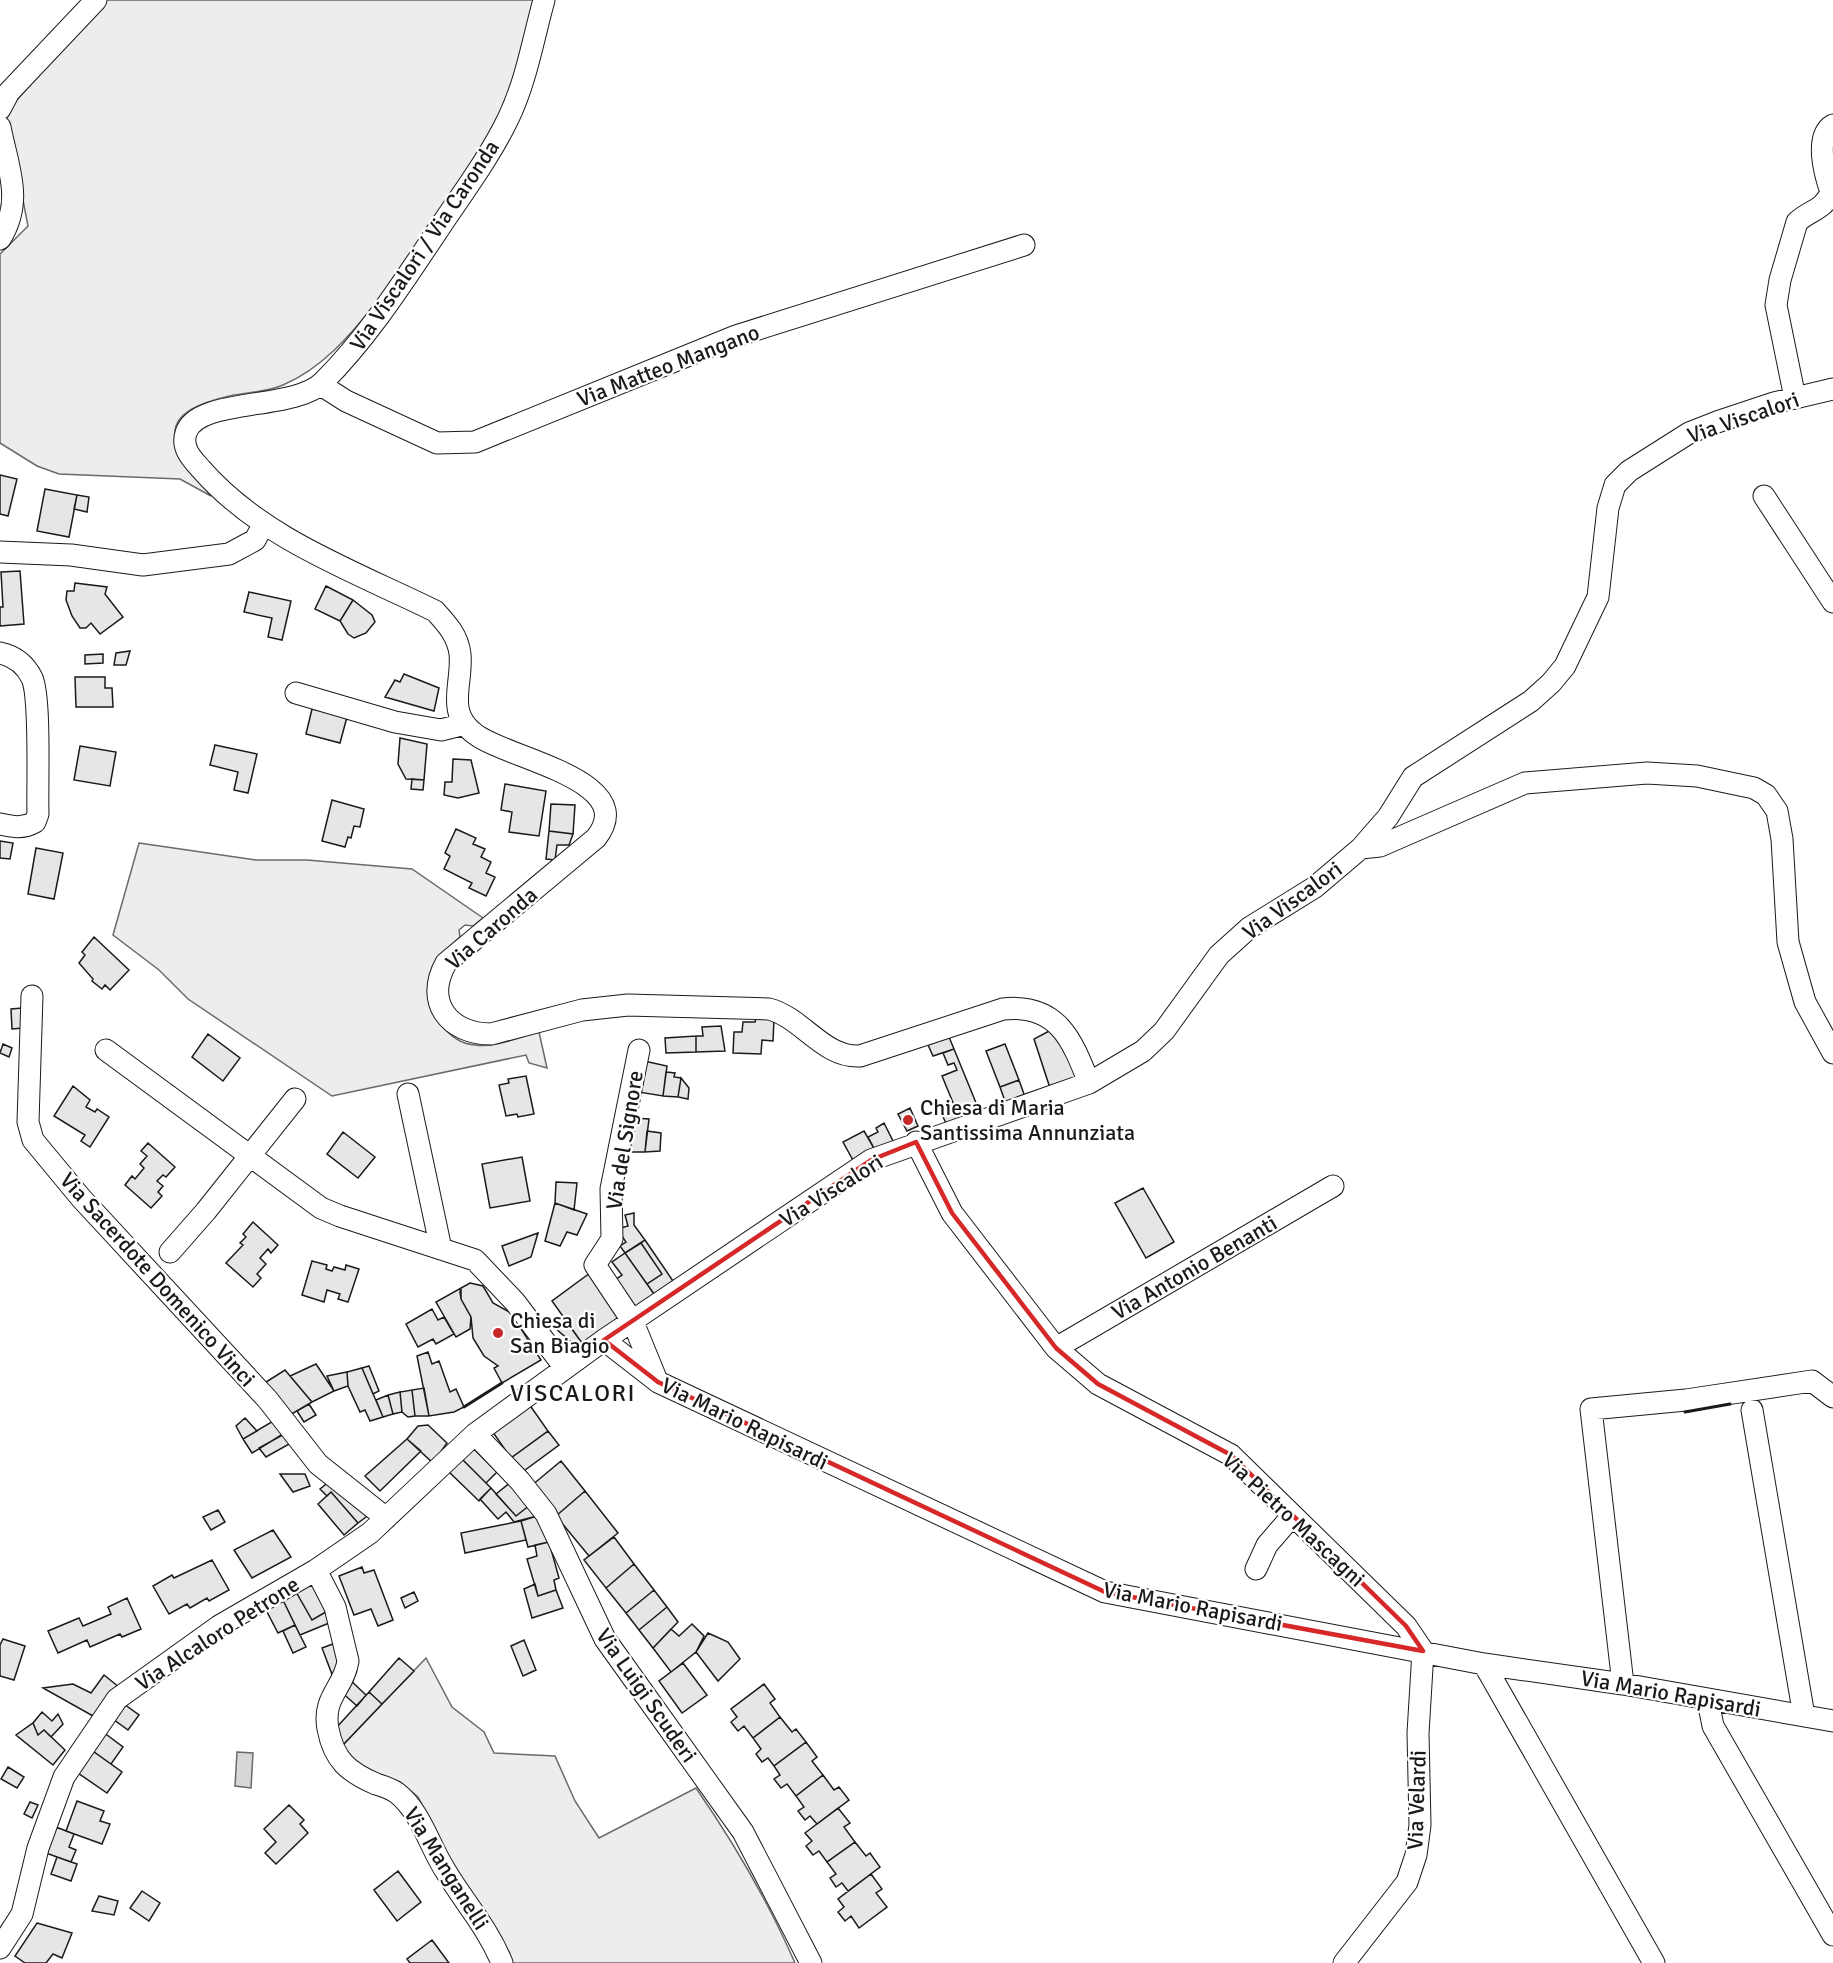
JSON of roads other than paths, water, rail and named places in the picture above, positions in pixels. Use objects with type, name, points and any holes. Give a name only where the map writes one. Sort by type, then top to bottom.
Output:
[{"type":"street","points":[[0,109],[9,92],[96,0]]},
{"type":"street","name":"Via Viscalori / Via Caronda","points":[[263,525],[223,494],[190,456],[184,446],[186,432],[200,418],[212,412],[294,398],[321,385],[357,346],[384,312],[498,137],[522,84],[544,0]]},
{"type":"street","points":[[1795,398],[1776,305],[1780,280],[1797,222],[1821,208],[1831,192],[1826,179],[1822,139],[1827,129],[1833,125]]},
{"type":"street","points":[[0,126],[14,206],[10,222],[0,239]]},
{"type":"street","name":"Via Matteo Mangano","points":[[321,385],[346,400],[437,444],[475,442],[736,336],[1024,245]]},
{"type":"street","name":"Via Viscalori","points":[[565,1368],[871,1160],[916,1142],[1089,1083],[1143,1051],[1164,1031],[1219,955],[1249,928],[1316,887],[1361,848],[1388,817],[1413,777],[1531,701],[1565,666],[1598,597],[1608,508],[1615,484],[1629,471],[1689,433],[1774,403],[1833,389]]},
{"type":"street","points":[[1764,496],[1833,603]]},
{"type":"street","points":[[0,552],[71,555],[143,565],[229,554],[255,540],[263,525],[435,611],[449,626],[456,639],[460,655],[456,704],[465,724],[441,730],[395,722],[296,693]]},
{"type":"street","points":[[0,653],[12,655],[24,666],[35,688],[38,814],[35,822],[30,825],[18,827],[0,824]]},
{"type":"street","name":"Via Caronda","points":[[465,724],[489,744],[575,778],[596,792],[608,814],[606,826],[596,838],[446,963],[438,977],[436,990],[439,1004],[456,1026],[467,1032],[491,1034],[582,1010],[628,1005],[769,1009],[788,1016],[834,1053],[846,1057],[860,1056],[1004,1008],[1022,1007],[1039,1011],[1055,1022],[1077,1053],[1089,1083]]},
{"type":"street","points":[[1361,848],[1380,846],[1525,783],[1562,778],[1608,778],[1647,773],[1697,776],[1754,788],[1766,795],[1777,811],[1782,839],[1788,942],[1805,1002],[1833,1053]]},
{"type":"street","name":"Via Sacerdote Domenico Vinci","points":[[32,996],[28,1122],[33,1140],[81,1198],[268,1400],[318,1464],[386,1518]]},
{"type":"street","points":[[106,1050],[321,1208],[475,1260],[515,1302],[565,1368]]},
{"type":"street","name":"Via del Signore","points":[[633,1322],[595,1266],[612,1239],[611,1189],[639,1050]]},
{"type":"street","points":[[408,1094],[441,1249]]},
{"type":"street","points":[[170,1252],[296,1099]]},
{"type":"street","name":"Via Pietro Mascagni","points":[[916,1142],[952,1213],[1056,1347],[1098,1384],[1231,1455],[1406,1626],[1423,1651]]},
{"type":"street","name":"Via Antonio Benanti","points":[[1056,1347],[1333,1186]]},
{"type":"street","points":[[633,1322],[658,1382]]},
{"type":"street","name":"Via Mario Rapisardi","points":[[604,1340],[658,1382],[1105,1592],[1484,1664],[1623,1684],[1708,1701],[1833,1721]]},
{"type":"street","name":"Via Alcaloro Petrone","points":[[0,1948],[22,1914],[38,1848],[64,1777],[110,1706],[142,1678],[219,1626],[316,1570],[370,1533],[475,1434],[565,1368]]},
{"type":"street","points":[[1623,1684],[1591,1409],[1686,1400],[1812,1381],[1833,1397]]},
{"type":"street","points":[[1752,1410],[1804,1716]]},
{"type":"street","name":"Via Luigi Scuderi","points":[[475,1434],[520,1481],[546,1514],[567,1563],[605,1639],[743,1832],[811,1963]]},
{"type":"street","points":[[1256,1569],[1267,1545],[1292,1516]]},
{"type":"street","name":"Via Manganelli","points":[[316,1570],[335,1607],[348,1661],[347,1669],[331,1696],[327,1711],[328,1730],[334,1747],[343,1765],[354,1775],[395,1791],[407,1802],[444,1869],[484,1925],[502,1963]]},
{"type":"street","name":"Via Velardi","points":[[1344,1963],[1407,1882],[1416,1855],[1420,1825],[1418,1733],[1423,1651]]},
{"type":"street","points":[[1484,1664],[1654,1963]]},
{"type":"street","points":[[1708,1701],[1713,1726],[1833,1935]]},
{"type":"place","name":"Chiesa di Maria Santissima Annunziata","points":[[908,1120]]},
{"type":"place","name":"Chiesa di San Biagio","points":[[498,1333]]},
{"type":"district","name":"VISCALORI","points":[[573,1393]]}]
